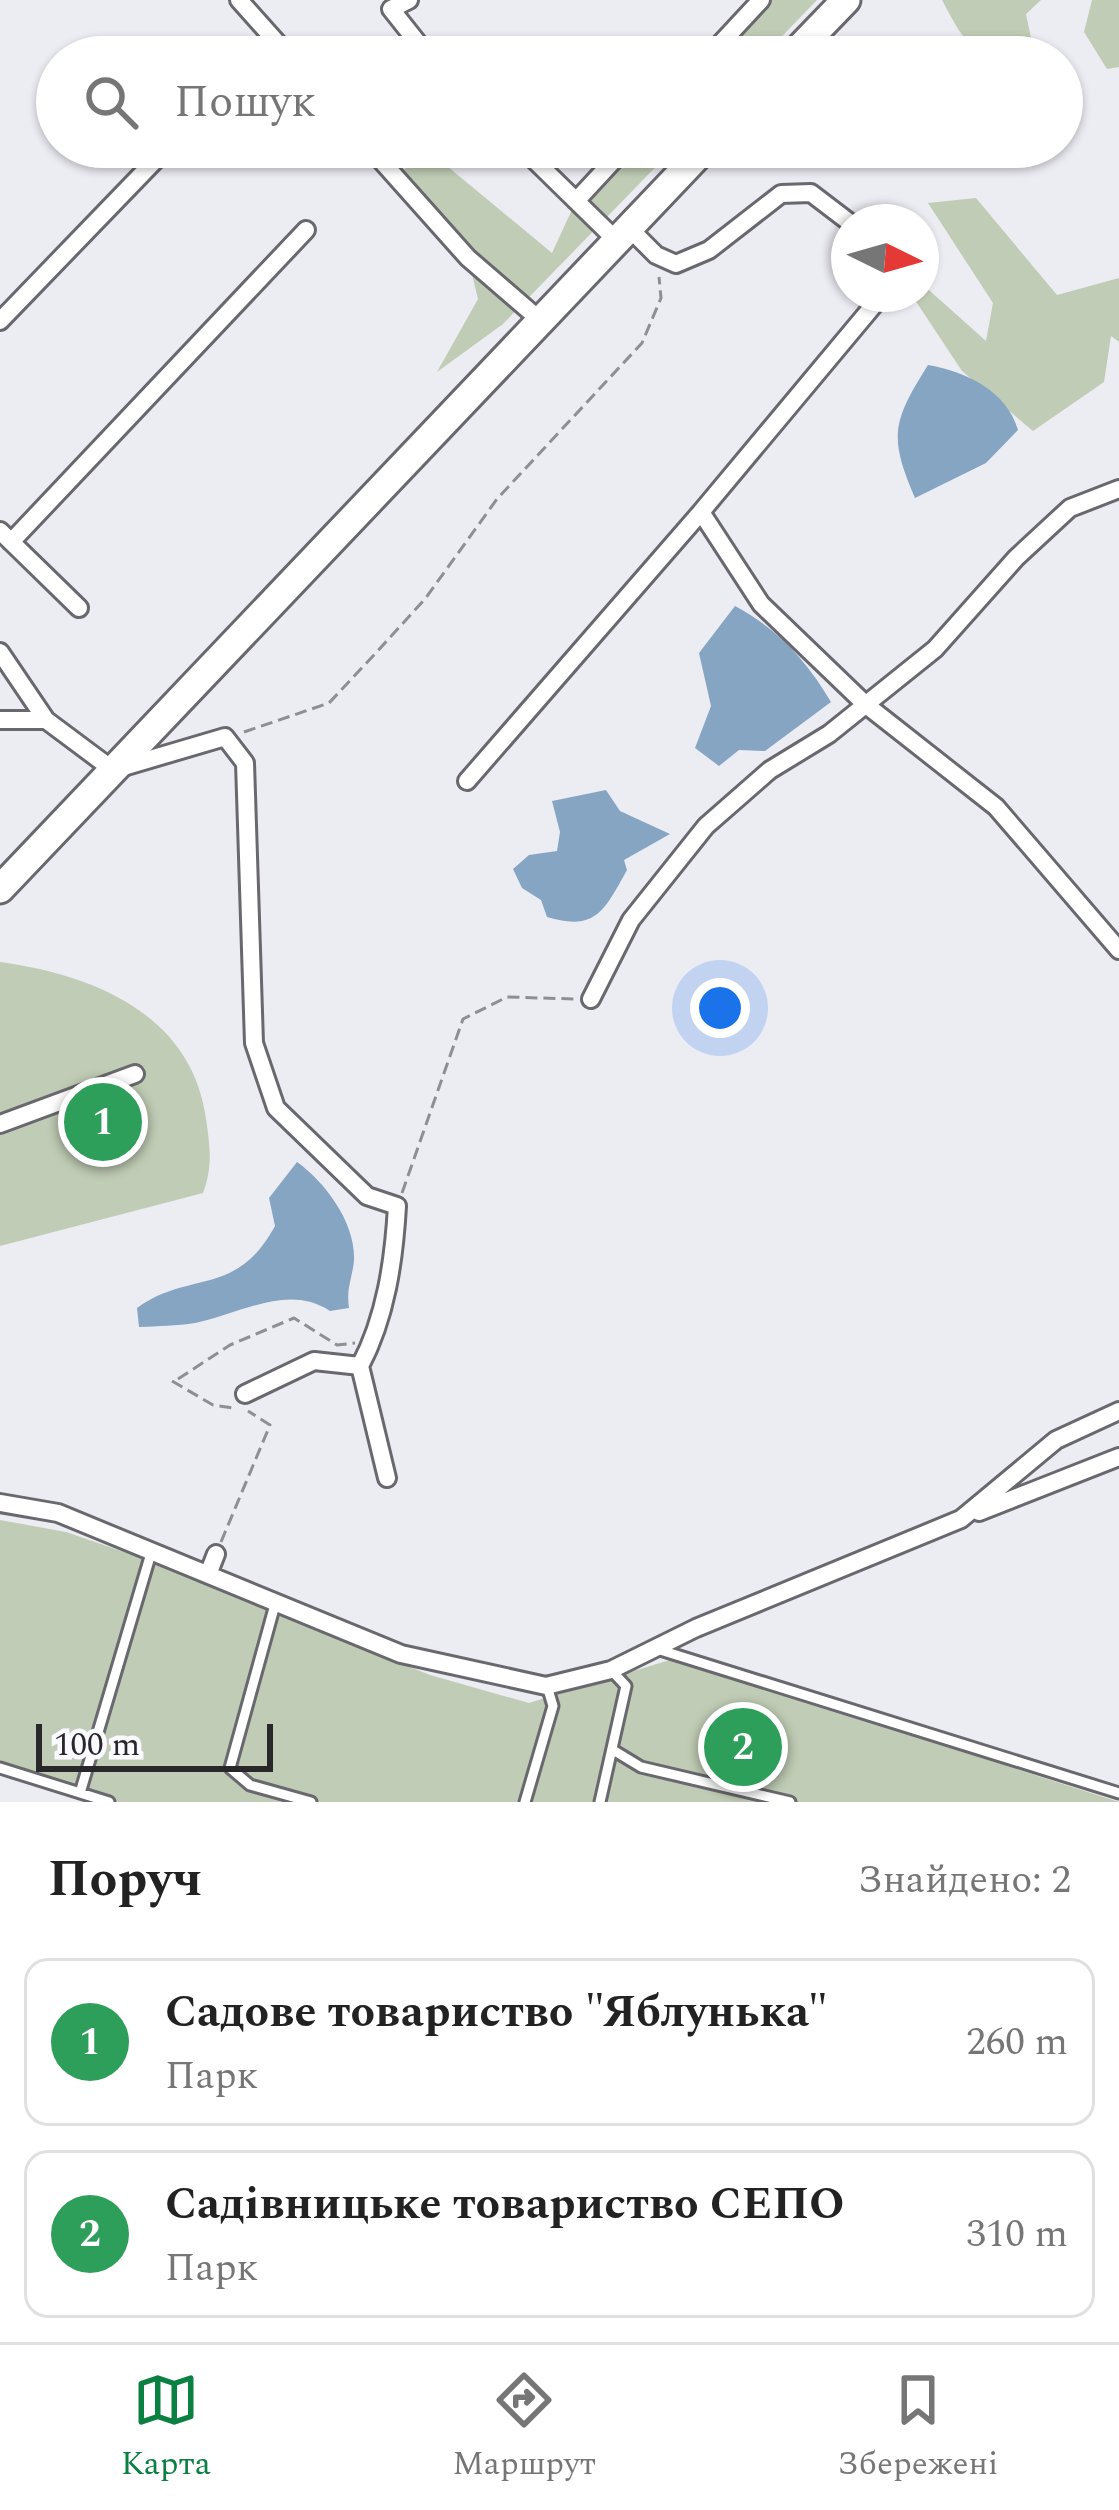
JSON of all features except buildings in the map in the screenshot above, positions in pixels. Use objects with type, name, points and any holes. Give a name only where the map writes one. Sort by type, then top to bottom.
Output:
[{"type":"main road","points":[[811,36],[846,0]]},
{"type":"main road","points":[[0,889],[686,168]]},
{"type":"street","points":[[239,0],[270,36]]},
{"type":"street","points":[[409,0],[392,9],[413,36]]},
{"type":"street","points":[[728,36],[761,0]]},
{"type":"street","points":[[0,321],[148,168]]},
{"type":"street","points":[[389,168],[468,258],[541,320]]},
{"type":"street","points":[[542,168],[576,201],[676,264],[709,250],[781,194],[811,194],[831,209]]},
{"type":"street","points":[[576,201],[607,168]]},
{"type":"street","points":[[80,608],[5,536],[306,230]]},
{"type":"street","points":[[467,781],[868,312]]},
{"type":"street","points":[[591,999],[631,920],[706,826],[770,770],[935,649],[1016,558],[1070,508],[1119,489]]},
{"type":"street","points":[[700,512],[760,604],[866,704],[996,807],[1117,949]]},
{"type":"street","points":[[0,652],[46,721],[113,770],[225,737],[245,764],[254,1043],[276,1108],[367,1196],[397,1206],[394,1256],[374,1340],[360,1366],[387,1478]]},
{"type":"street","points":[[0,720],[46,721]]},
{"type":"street","points":[[0,1124],[135,1074]]},
{"type":"street","points":[[245,1394],[314,1361],[360,1366]]},
{"type":"street","points":[[961,1519],[1056,1440],[1119,1411]]},
{"type":"street","points":[[0,1503],[58,1513],[401,1654],[547,1686],[611,1670],[961,1519],[1119,1457]]},
{"type":"street","points":[[208,1572],[216,1554]]},
{"type":"lane","points":[[80,1793],[152,1550]]},
{"type":"lane","points":[[276,1601],[230,1768],[250,1785],[311,1802]]},
{"type":"lane","points":[[657,1649],[1119,1793]]},
{"type":"lane","points":[[600,1802],[626,1686],[611,1670]]},
{"type":"lane","points":[[525,1802],[553,1706],[547,1686]]},
{"type":"lane","points":[[613,1750],[641,1767],[790,1802]]},
{"type":"lane","points":[[0,1768],[109,1802]]},
{"type":"path","points":[[225,737],[329,703],[425,599],[496,499],[642,343],[661,298],[656,255]]},
{"type":"path","points":[[397,1206],[464,1018],[508,997],[591,999]]},
{"type":"path","points":[[216,1554],[270,1425],[243,1409],[213,1405],[174,1380],[230,1345],[294,1318],[337,1345],[374,1340]]},
{"type":"green space","points":[[761,0],[817,0],[782,36],[728,36]]},
{"type":"green space","points":[[942,0],[1041,0],[1026,14],[1031,36],[963,36]]},
{"type":"green space","points":[[1092,0],[1119,0],[1119,67],[1107,69],[1084,32]]},
{"type":"green space","points":[[406,168],[449,168],[552,253],[576,201],[607,168],[655,168],[503,324],[437,372],[478,299],[468,258],[397,178]]},
{"type":"green space","points":[[976,198],[1057,295],[1119,278],[1119,342],[1111,336],[1104,382],[1033,431],[962,371],[923,312],[939,312],[939,299],[986,341],[993,303],[939,220],[939,204],[928,203]]},
{"type":"green space","points":[[0,962],[70,977],[103,990],[160,1027],[181,1052],[197,1083],[209,1148],[203,1193],[0,1246]]},
{"type":"green space","points":[[0,1520],[66,1532],[133,1555],[430,1675],[529,1703],[673,1659],[1119,1802],[109,1802],[0,1766]]},
{"type":"water","points":[[928,365],[983,385],[1005,404],[1018,430],[986,463],[915,498],[901,459],[898,429],[907,401]]},
{"type":"water","points":[[735,606],[790,647],[831,702],[765,751],[739,750],[719,766],[695,748],[711,706],[699,653]]},
{"type":"water","points":[[606,790],[620,811],[670,834],[624,860],[627,870],[598,914],[578,921],[547,917],[541,900],[522,888],[513,869],[529,855],[557,851],[560,832],[552,801]]},
{"type":"water","points":[[297,1162],[328,1192],[350,1232],[354,1261],[349,1308],[330,1311],[314,1303],[281,1300],[195,1323],[139,1327],[137,1308],[175,1289],[228,1274],[260,1249],[275,1226],[269,1198]]},
{"type":"place","name":"Садове товариство \"Яблунька\"","points":[[103,1122]]},
{"type":"place","name":"Садівницьке товариство СЕПО","points":[[743,1747]]}]
